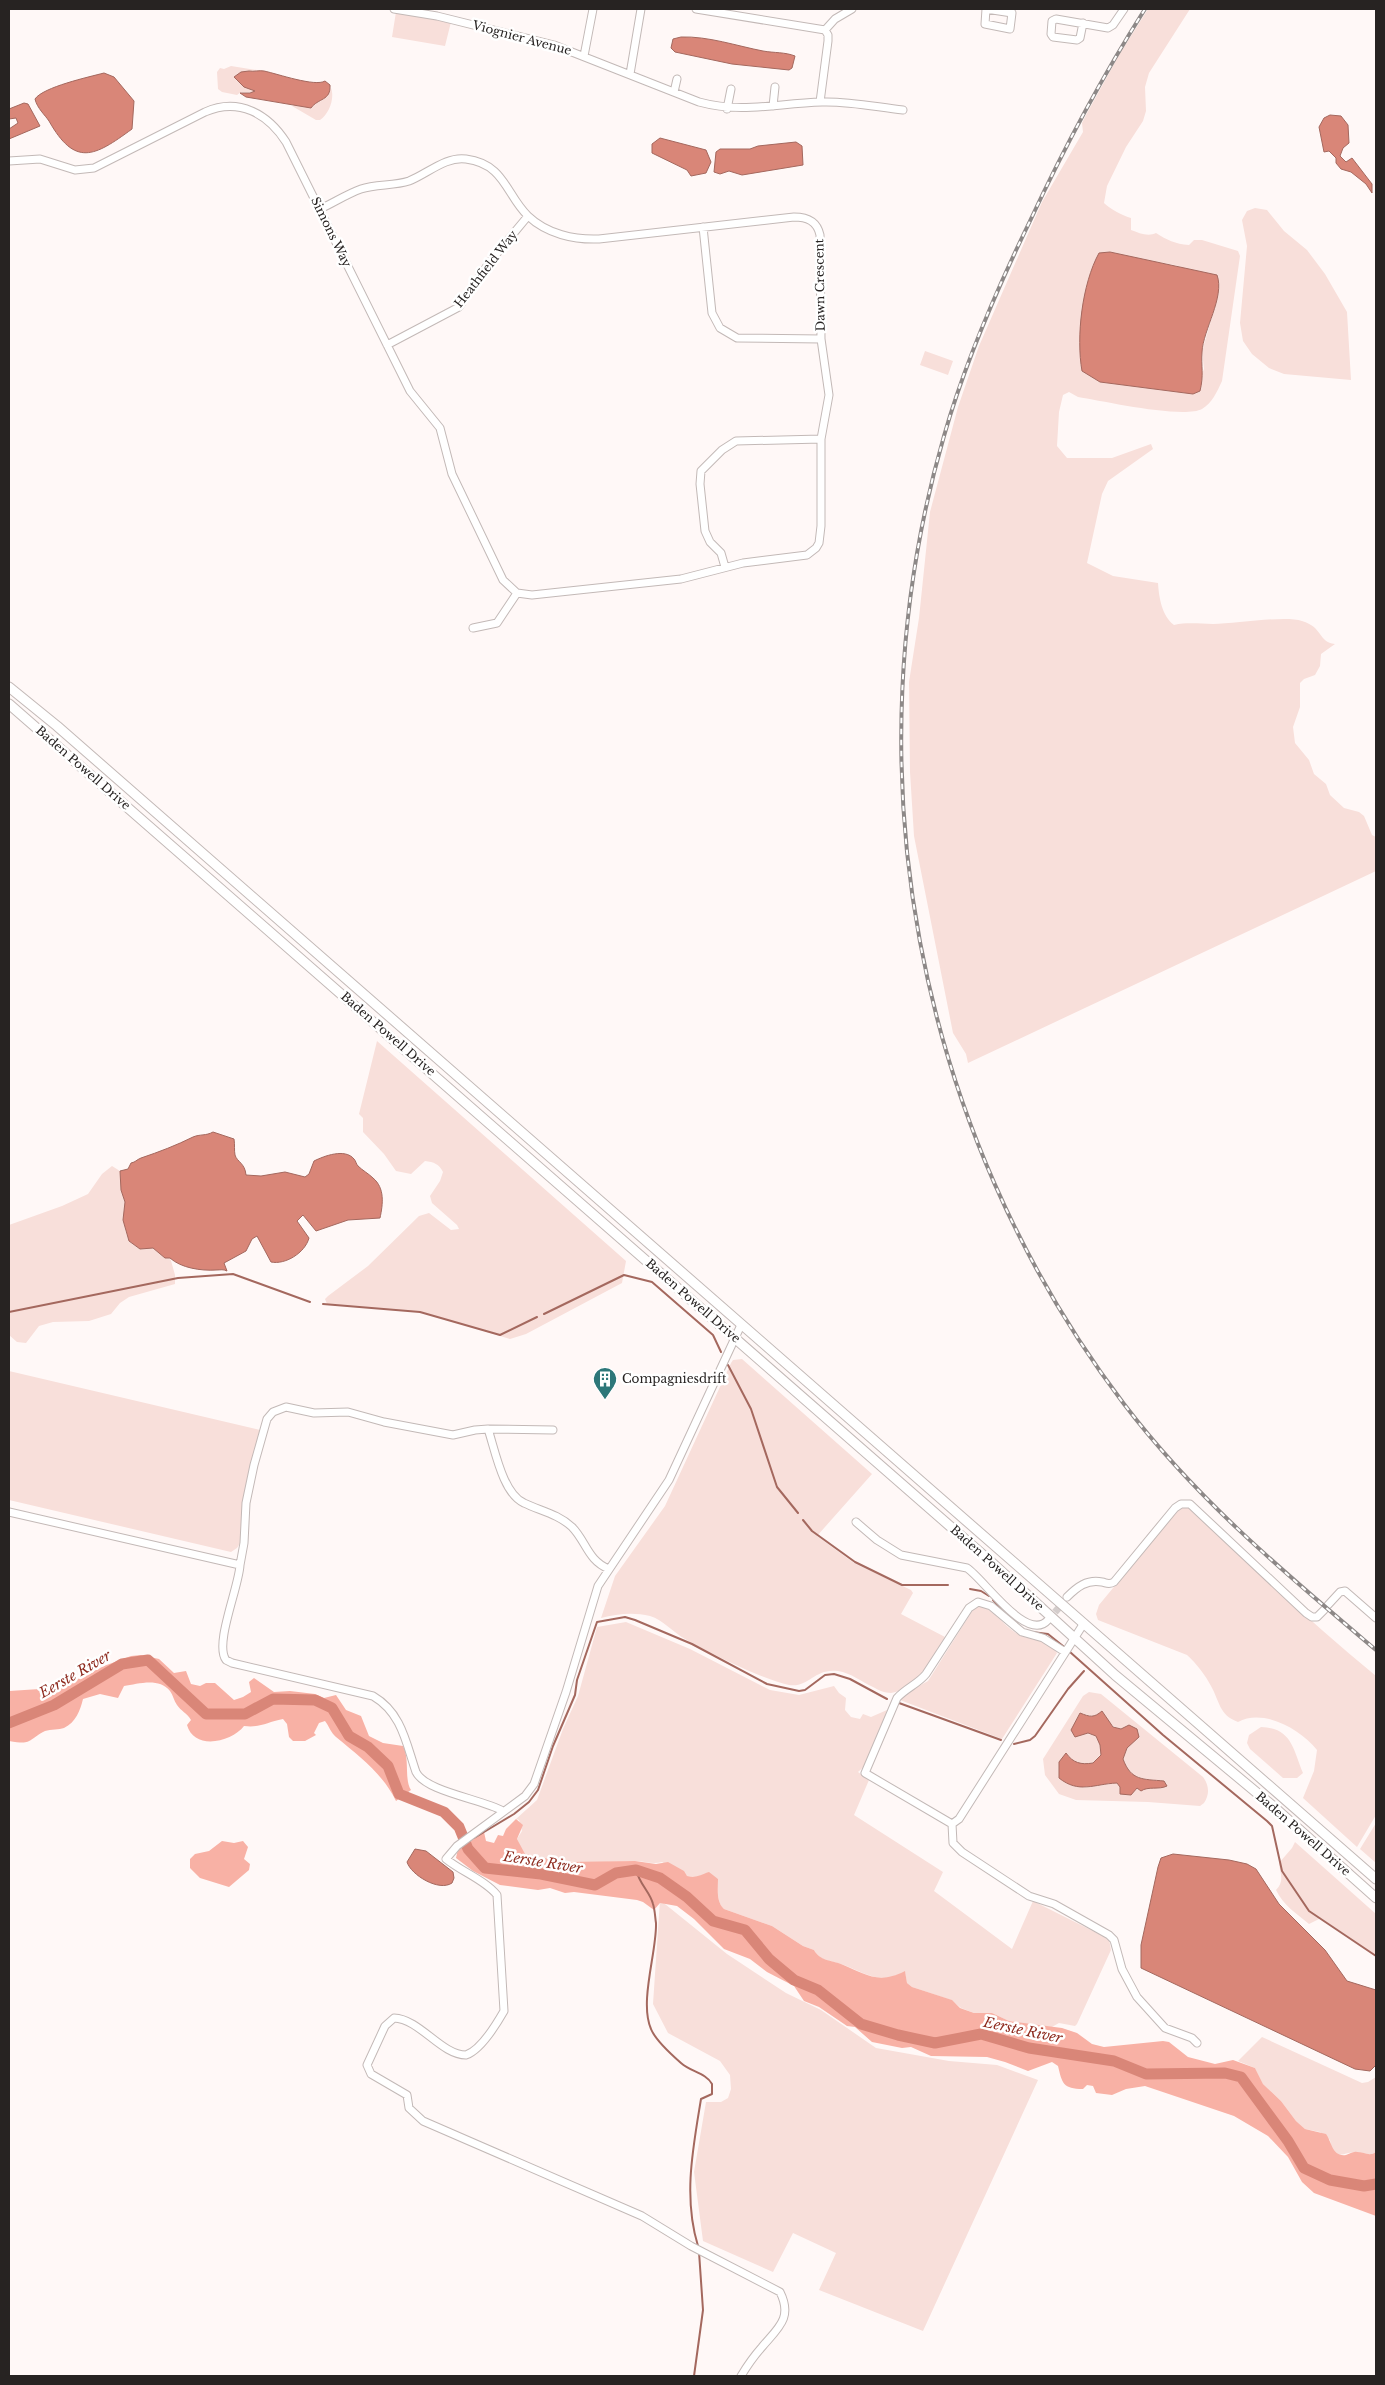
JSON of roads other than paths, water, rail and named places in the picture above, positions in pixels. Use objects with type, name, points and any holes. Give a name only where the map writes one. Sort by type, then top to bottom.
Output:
[{"type":"main road","name":"Baden Powell Drive","points":[[9,687],[57,726],[1376,1879]]},
{"type":"main road","name":"Baden Powell Drive","points":[[9,704],[1075,1637],[1115,1675],[1274,1807],[1376,1898]]},
{"type":"street","name":"Viognier Avenue","points":[[394,9],[437,16],[554,44],[699,102],[727,109],[838,102],[902,110]]},
{"type":"street","points":[[584,56],[593,9]]},
{"type":"street","points":[[630,74],[641,9]]},
{"type":"street","points":[[696,9],[819,27],[826,32]]},
{"type":"street","points":[[820,102],[826,32],[835,19],[852,9]]},
{"type":"street","points":[[1082,24],[1080,38],[1077,40],[1053,37],[1051,34],[1054,20],[1082,24],[1108,28],[1113,26],[1124,9]]},
{"type":"street","points":[[674,92],[677,79]]},
{"type":"street","points":[[773,106],[776,87]]},
{"type":"street","points":[[727,109],[731,89]]},
{"type":"street","name":"Simons Way","points":[[9,161],[40,159],[75,170],[94,168],[211,109],[223,106],[237,106],[258,113],[278,131],[286,142],[410,391],[440,428],[452,474],[504,580],[516,593]]},
{"type":"street","name":"Dawn Crescent","points":[[320,209],[362,189],[410,180],[441,165],[458,159],[467,159],[489,168],[502,178],[528,216],[557,233],[583,239],[794,217],[807,218],[814,223],[820,235],[821,338],[829,388],[821,439],[822,526],[819,543],[816,548],[807,555],[743,563],[681,579],[532,595],[516,593]]},
{"type":"street","name":"Heathfield Way","points":[[388,345],[459,307],[489,263],[528,216]]},
{"type":"street","points":[[702,227],[712,313],[720,328],[737,338],[821,338]]},
{"type":"street","points":[[725,567],[721,552],[707,537],[700,484],[701,471],[722,450],[736,441],[821,439]]},
{"type":"street","points":[[473,628],[497,623],[516,593]]},
{"type":"street","points":[[741,2376],[784,2319],[785,2309],[780,2292],[691,2246],[642,2216],[423,2122],[409,2108],[406,2095],[371,2074],[368,2070],[368,2060],[385,2026],[394,2018],[405,2020],[462,2055],[469,2054],[476,2047],[504,2011],[497,1895],[491,1888],[457,1868],[446,1859],[457,1846],[524,1796],[534,1784],[566,1692],[595,1594],[609,1569],[669,1480],[742,1325]]},
{"type":"street","points":[[503,1811],[488,1803],[456,1795],[422,1779],[416,1772],[397,1718],[383,1703],[373,1696],[232,1663],[226,1660],[222,1646],[236,1590],[244,1543],[246,1503],[254,1465],[267,1419],[273,1412],[286,1407],[314,1414],[348,1412],[384,1422],[453,1435],[488,1429],[553,1430]]},
{"type":"street","points":[[488,1429],[505,1480],[517,1499],[541,1508],[568,1524],[599,1565],[609,1569]]},
{"type":"street","points":[[1067,1598],[1079,1586],[1091,1582],[1110,1584],[1114,1582],[1176,1508],[1181,1504],[1190,1504],[1312,1617],[1318,1617],[1340,1592],[1345,1592],[1376,1618]]},
{"type":"street","points":[[9,1512],[240,1565]]},
{"type":"street","points":[[856,1522],[877,1540],[902,1555],[936,1564],[967,1568],[976,1574],[997,1598],[1025,1623],[1037,1626],[1044,1624],[1048,1620]]},
{"type":"street","points":[[984,1602],[989,1598],[997,1598]]},
{"type":"street","points":[[952,1824],[867,1776],[865,1771],[897,1698],[904,1691],[921,1681],[969,1608],[978,1602],[984,1602],[991,1606],[1015,1628],[1044,1638],[1065,1652]]},
{"type":"street","points":[[952,1824],[959,1819],[1084,1623]]},
{"type":"street","points":[[952,1824],[953,1843],[962,1852],[1029,1896],[1054,1904],[1109,1935],[1114,1940],[1122,1969],[1137,1997],[1165,2028],[1192,2038],[1197,2043]]},
{"type":"waterway","points":[[9,1312],[178,1278],[233,1274],[310,1302]]},
{"type":"waterway","points":[[544,1314],[624,1275],[652,1282],[713,1335],[721,1352]]},
{"type":"waterway","points":[[323,1304],[420,1312],[500,1335],[537,1317]]},
{"type":"waterway","points":[[728,1365],[751,1409],[777,1487],[798,1513]]},
{"type":"waterway","points":[[803,1520],[812,1531],[855,1562],[902,1585],[948,1585]]},
{"type":"waterway","points":[[970,1589],[981,1591],[989,1596]]},
{"type":"waterway","points":[[993,1600],[1008,1616]]},
{"type":"waterway","points":[[474,1838],[514,1814],[529,1802],[538,1790],[553,1746],[575,1695],[577,1680],[597,1622],[625,1617],[635,1620],[692,1644],[767,1684],[799,1691],[805,1690],[825,1675],[834,1674],[850,1679],[887,1699]]},
{"type":"waterway","points":[[1032,1632],[1048,1634],[1063,1646]]},
{"type":"waterway","points":[[1070,1652],[1163,1735],[1267,1821],[1272,1826],[1282,1871],[1309,1911],[1376,1956]]},
{"type":"waterway","name":"Eerste River","points":[[9,1723],[54,1705],[122,1664],[148,1660],[206,1714],[245,1714],[273,1699],[315,1700],[332,1708],[349,1736],[368,1747],[388,1766],[399,1794],[444,1812],[459,1827],[468,1849],[485,1868],[541,1874],[595,1885],[616,1873],[636,1870],[660,1878],[687,1897],[713,1921],[745,1930],[769,1959],[794,1980],[818,1990],[861,2024],[898,2035],[935,2043],[981,2034],[1029,2048],[1114,2061],[1146,2074],[1225,2073],[1241,2077],[1288,2141],[1304,2168],[1330,2180],[1364,2186],[1376,2184]]},
{"type":"waterway","points":[[1014,1744],[1030,1740],[1035,1736],[1068,1689],[1084,1671]]},
{"type":"waterway","points":[[899,1703],[1001,1740]]},
{"type":"waterway","points":[[636,1870],[652,1900],[656,1923],[647,2005],[651,2029],[660,2042],[678,2060],[706,2077],[712,2084],[712,2094],[701,2099],[691,2172],[691,2209],[693,2228],[698,2246]]},
{"type":"waterway","points":[[694,2376],[703,2310],[699,2252]]},
{"type":"tunnel","points":[[1048,1620],[1064,1602]]},
{"type":"railway","points":[[1145,9],[1084,113],[1017,247],[971,354],[944,436],[916,562],[902,689],[904,816],[920,942],[950,1065],[995,1184],[1053,1297],[1124,1404],[1181,1472],[1243,1534],[1308,1593],[1376,1650]]},
{"type":"place","name":"Compagniesdrift","points":[[605,1400]]}]
